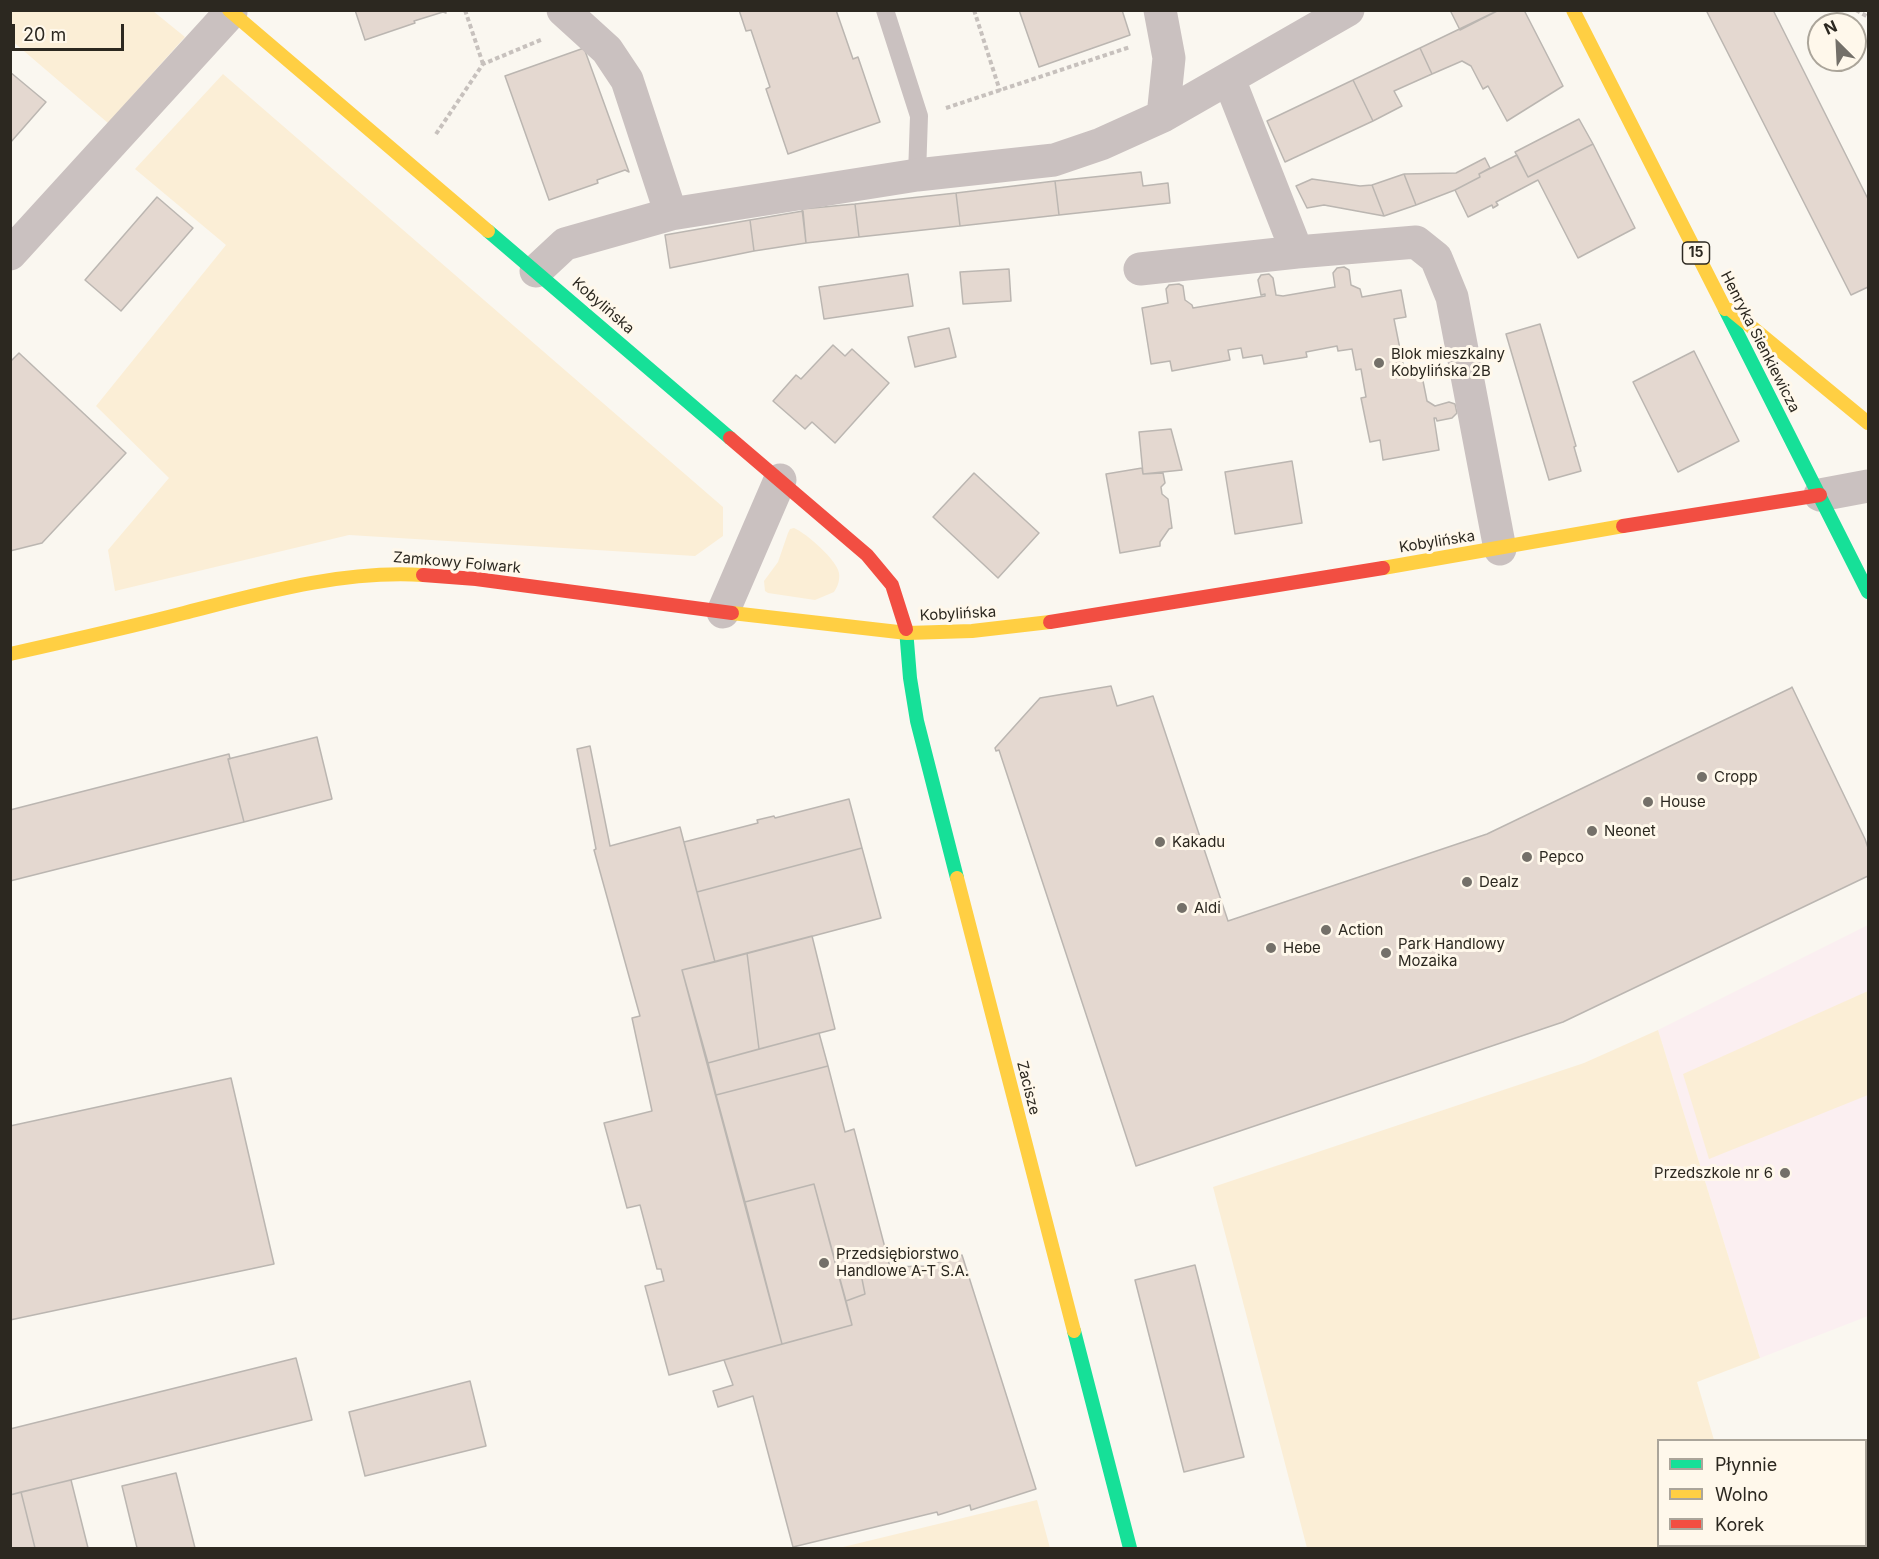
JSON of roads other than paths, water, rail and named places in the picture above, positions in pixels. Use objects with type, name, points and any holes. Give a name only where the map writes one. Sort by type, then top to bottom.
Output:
[{"type":"street","points":[[1160,10],[1169,58],[1163,116]]},
{"type":"street","points":[[536,271],[565,244],[671,214],[917,176],[1054,160],[1101,144],[1163,116],[1348,10]]},
{"type":"street","name":"Henryka Sienkiewicza","points":[[1573,10],[1869,592]]},
{"type":"street","points":[[10,254],[230,11]]},
{"type":"street","name":"Kobylińska","points":[[230,11],[867,555],[892,585],[907,633],[972,631],[1051,622],[1500,549],[1645,522],[1820,495]]},
{"type":"street","points":[[571,18],[607,50],[627,80],[671,214]]},
{"type":"street","points":[[1229,79],[1297,252]]},
{"type":"street","points":[[1140,269],[1416,242],[1436,258],[1452,297],[1500,549]]},
{"type":"street","points":[[1721,302],[1869,423]]},
{"type":"street","points":[[723,612],[780,480]]},
{"type":"street","points":[[1820,495],[1869,486]]},
{"type":"street","name":"Zamkowy Folwark","points":[[10,654],[291,586],[389,573],[476,579],[723,612],[907,633]]},
{"type":"street","name":"Zacisze","points":[[907,633],[910,678],[917,721],[1130,1548]]},
{"type":"lane","points":[[885,10],[919,116],[917,176]]},
{"type":"place","name":"Blok mieszkalny Kobylińska 2B","points":[[1379,363]]},
{"type":"place","name":"Cropp","points":[[1702,777]]},
{"type":"place","name":"House","points":[[1648,802]]},
{"type":"place","name":"Neonet","points":[[1592,831]]},
{"type":"place","name":"Kakadu","points":[[1160,842]]},
{"type":"place","name":"Pepco","points":[[1527,857]]},
{"type":"place","name":"Dealz","points":[[1467,882]]},
{"type":"place","name":"Aldi","points":[[1182,908]]},
{"type":"place","name":"Action","points":[[1326,930]]},
{"type":"place","name":"Hebe","points":[[1271,948]]},
{"type":"place","name":"Park Handlowy Mozaika","points":[[1386,953]]},
{"type":"place","name":"Przedszkole nr 6","points":[[1785,1173]]},
{"type":"place","name":"Przedsiębiorstwo Handlowe A-T S.A.","points":[[824,1263]]}]
